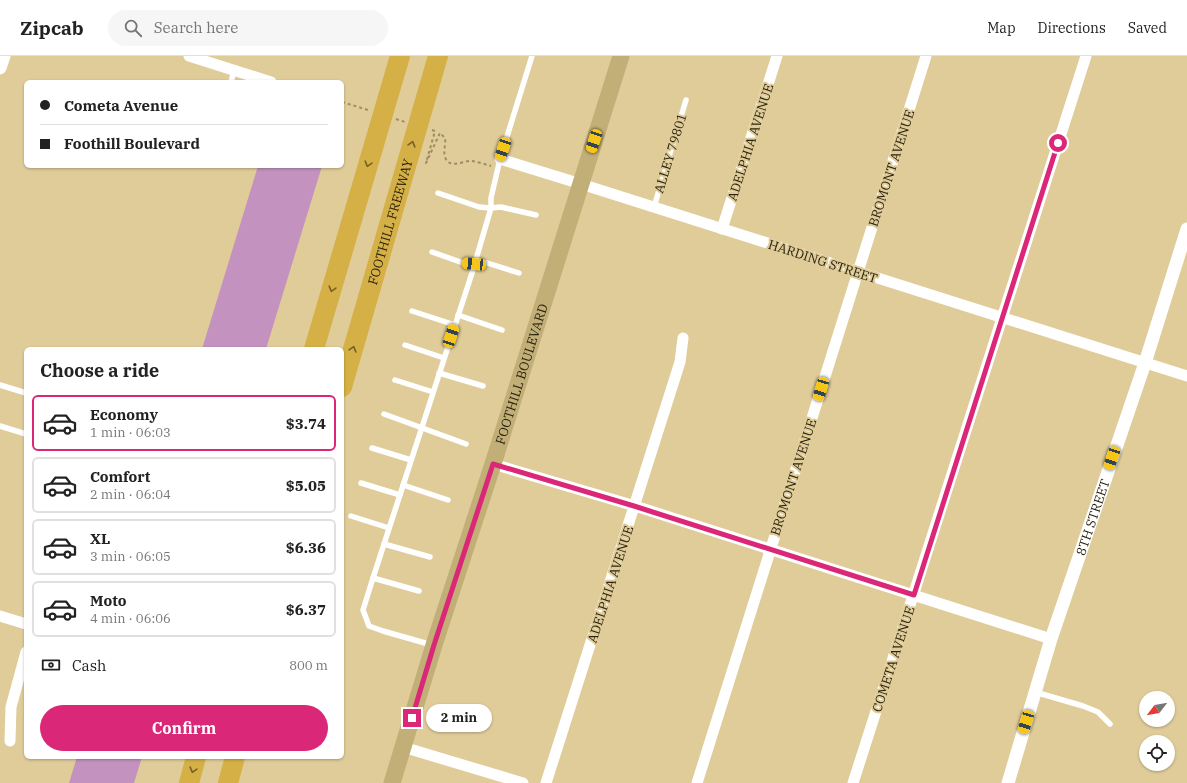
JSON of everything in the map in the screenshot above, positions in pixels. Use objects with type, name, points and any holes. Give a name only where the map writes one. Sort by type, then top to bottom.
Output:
[{"type":"highway","points":[[386,100],[396,56]]},
{"type":"highway","points":[[315,347],[400,56]]},
{"type":"highway","name":"FOOTHILL FREEWAY","points":[[344,380],[438,56]]},
{"type":"highway","points":[[429,84],[443,56]]},
{"type":"highway","points":[[189,783],[195,759]]},
{"type":"highway","points":[[228,783],[234,759]]},
{"type":"main road","name":"FOOTHILL BOULEVARD","points":[[392,783],[434,645],[493,464],[621,56]]},
{"type":"street","points":[[0,68],[4,56]]},
{"type":"street","points":[[189,56],[264,80]]},
{"type":"street","name":"ADELPHIA AVENUE","points":[[722,229],[777,56]]},
{"type":"street","name":"BROMONT AVENUE","points":[[697,783],[926,56]]},
{"type":"street","name":"COMETA AVENUE","points":[[853,783],[1086,56]]},
{"type":"street","name":"HARDING STREET","points":[[499,164],[580,184],[1187,376]]},
{"type":"street","name":"8TH STREET","points":[[1008,783],[1051,639],[1145,363],[1187,229]]},
{"type":"street","name":"ADELPHIA AVENUE","points":[[546,783],[680,362],[683,338]]},
{"type":"street","points":[[493,464],[634,506],[1051,639]]},
{"type":"street","points":[[0,616],[24,623]]},
{"type":"street","points":[[10,741],[11,707],[24,659]]},
{"type":"street","points":[[403,747],[523,783]]},
{"type":"lane","points":[[434,645],[369,626],[363,610],[474,264],[490,208],[499,164],[532,56]]},
{"type":"lane","points":[[232,80],[234,71]]},
{"type":"lane","name":"ALLEY 79801","points":[[654,207],[686,100]]},
{"type":"lane","points":[[438,193],[478,207],[501,207],[536,215]]},
{"type":"lane","points":[[432,252],[466,264],[484,262],[519,273]]},
{"type":"lane","points":[[412,311],[455,325]]},
{"type":"lane","points":[[458,315],[502,330]]},
{"type":"lane","points":[[405,345],[444,358]]},
{"type":"lane","points":[[439,373],[483,386]]},
{"type":"lane","points":[[395,380],[433,392]]},
{"type":"lane","points":[[0,385],[24,393]]},
{"type":"lane","points":[[384,414],[466,444]]},
{"type":"lane","points":[[0,426],[24,433]]},
{"type":"lane","points":[[372,448],[411,460]]},
{"type":"lane","points":[[361,483],[400,494]]},
{"type":"lane","points":[[403,485],[448,500]]},
{"type":"lane","points":[[351,516],[389,528]]},
{"type":"lane","points":[[384,544],[430,558]]},
{"type":"lane","points":[[373,578],[419,591]]},
{"type":"lane","points":[[1035,692],[1084,706],[1098,712],[1110,724]]},
{"type":"path","points":[[440,133],[445,138],[444,152],[447,162],[453,164],[472,161],[499,164]]},
{"type":"shaded area","points":[[257,168],[321,168],[267,347],[203,347]]},
{"type":"shaded area","points":[[76,759],[141,759],[134,783],[69,783]]},
{"type":"route","points":[[412,718],[434,645],[493,464],[634,506],[914,595],[1058,143]]}]
